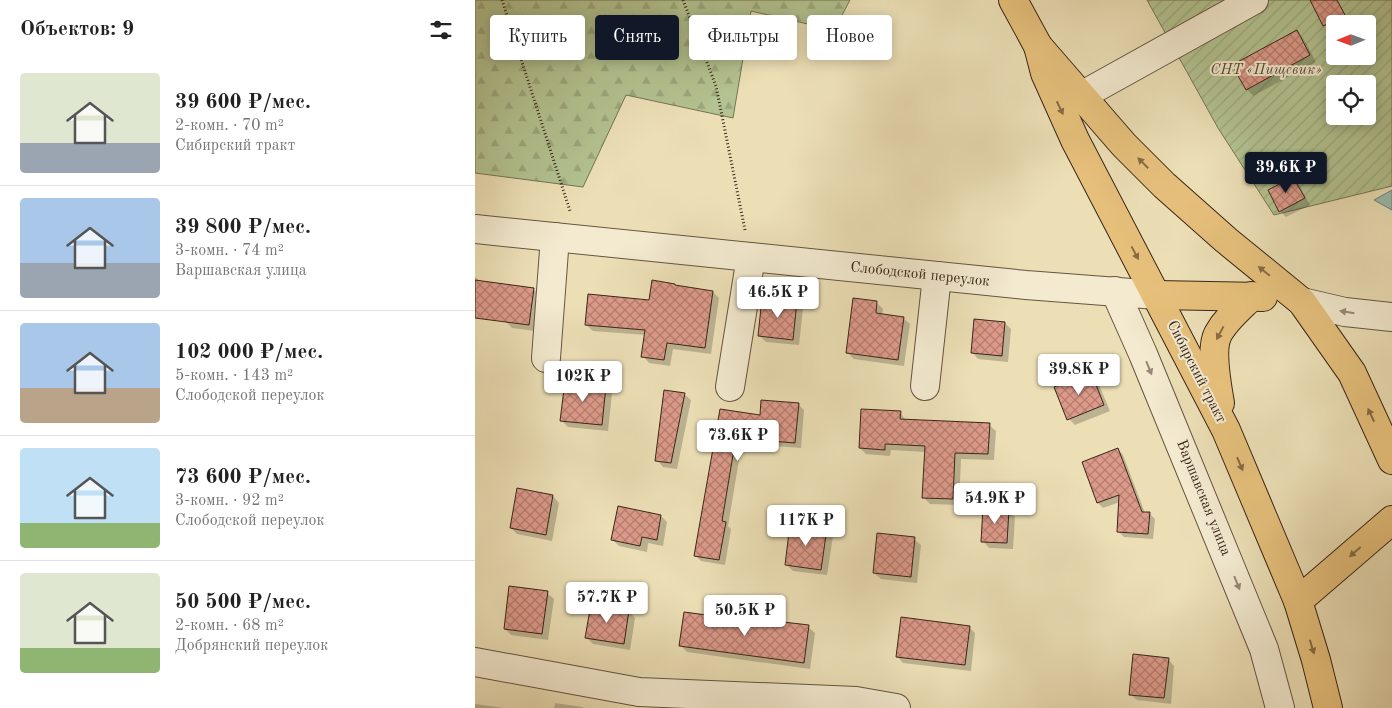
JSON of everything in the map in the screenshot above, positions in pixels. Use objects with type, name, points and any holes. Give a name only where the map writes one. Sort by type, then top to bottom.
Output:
[{"type":"main road","name":"Сибирский тракт","points":[[1013,0],[1038,46],[1124,145],[1164,185],[1226,240],[1302,302],[1352,373],[1392,460]]},
{"type":"main road","name":"Сибирский тракт","points":[[1038,46],[1045,73],[1075,140],[1226,430],[1298,601],[1327,708]]},
{"type":"main road","points":[[1157,295],[1252,296],[1302,302]]},
{"type":"main road","points":[[1226,430],[1215,378],[1217,336],[1227,322],[1252,296]]},
{"type":"main road","points":[[1298,601],[1392,520]]},
{"type":"street","points":[[1081,96],[1254,0]]},
{"type":"street","name":"Слободской переулок","points":[[475,229],[1026,285],[1157,295]]},
{"type":"street","points":[[546,358],[567,238]]},
{"type":"street","points":[[730,387],[751,257]]},
{"type":"street","points":[[925,386],[937,276]]},
{"type":"street","name":"Варшавская улица","points":[[1115,291],[1143,354],[1264,649],[1280,708]]},
{"type":"street","points":[[1302,302],[1345,312],[1392,317]]},
{"type":"street","points":[[475,662],[639,692],[855,701],[896,708]]},
{"type":"path","points":[[502,0],[567,238]]},
{"type":"path","points":[[683,0],[716,86],[751,257]]},
{"type":"green space","points":[[475,0],[850,0],[842,15],[807,15],[807,24],[797,22],[797,15],[768,15],[751,11],[750,15],[689,15],[689,60],[743,60],[733,118],[626,95],[583,187],[475,173]]},
{"type":"green space","name":"СНТ «Пищевик»","points":[[1147,0],[1392,0],[1392,186],[1274,215],[1218,128]]},
{"type":"water","points":[[1392,190],[1392,210],[1374,200]]},
{"type":"building","points":[[1310,0],[1337,0],[1345,15],[1326,15],[1326,24],[1323,26]]},
{"type":"building","points":[[1297,30],[1310,55],[1246,90],[1232,65]]},
{"type":"building","points":[[1293,177],[1305,198],[1279,212],[1268,190]]},
{"type":"building","points":[[475,280],[534,288],[529,325],[475,318]]},
{"type":"building","points":[[652,280],[713,291],[705,348],[667,343],[664,360],[641,357],[645,330],[585,325],[588,294],[649,300]]},
{"type":"building","points":[[762,298],[797,301],[793,340],[758,336]]},
{"type":"building","points":[[853,298],[877,301],[876,313],[904,317],[898,360],[846,353]]},
{"type":"building","points":[[974,319],[1005,322],[1002,356],[971,353]]},
{"type":"building","points":[[1091,372],[1104,405],[1067,420],[1054,387]]},
{"type":"building","points":[[565,381],[606,386],[602,425],[560,421]]},
{"type":"building","points":[[664,390],[685,393],[671,463],[655,461]]},
{"type":"building","points":[[761,400],[799,403],[795,443],[744,439],[744,444],[735,443],[722,521],[726,522],[719,560],[694,556],[720,409],[760,415]]},
{"type":"building","points":[[861,409],[901,411],[900,419],[990,423],[988,454],[955,453],[953,499],[922,498],[925,446],[885,444],[885,450],[859,448]]},
{"type":"building","points":[[1118,448],[1142,512],[1150,512],[1148,534],[1117,532],[1119,495],[1097,503],[1082,462]]},
{"type":"building","points":[[517,488],[553,495],[546,535],[510,528]]},
{"type":"building","points":[[618,506],[661,515],[657,540],[642,537],[640,546],[611,540]]},
{"type":"building","points":[[983,507],[1009,509],[1007,543],[981,542]]},
{"type":"building","points":[[790,524],[827,528],[821,570],[785,565]]},
{"type":"building","points":[[877,533],[915,537],[911,577],[873,573]]},
{"type":"building","points":[[509,586],[548,591],[542,634],[504,629]]},
{"type":"building","points":[[591,604],[629,610],[624,644],[585,638]]},
{"type":"building","points":[[684,612],[766,623],[766,620],[809,625],[804,663],[679,646]]},
{"type":"building","points":[[901,617],[970,626],[965,665],[896,657]]},
{"type":"building","points":[[1133,654],[1169,658],[1164,698],[1129,695]]}]
